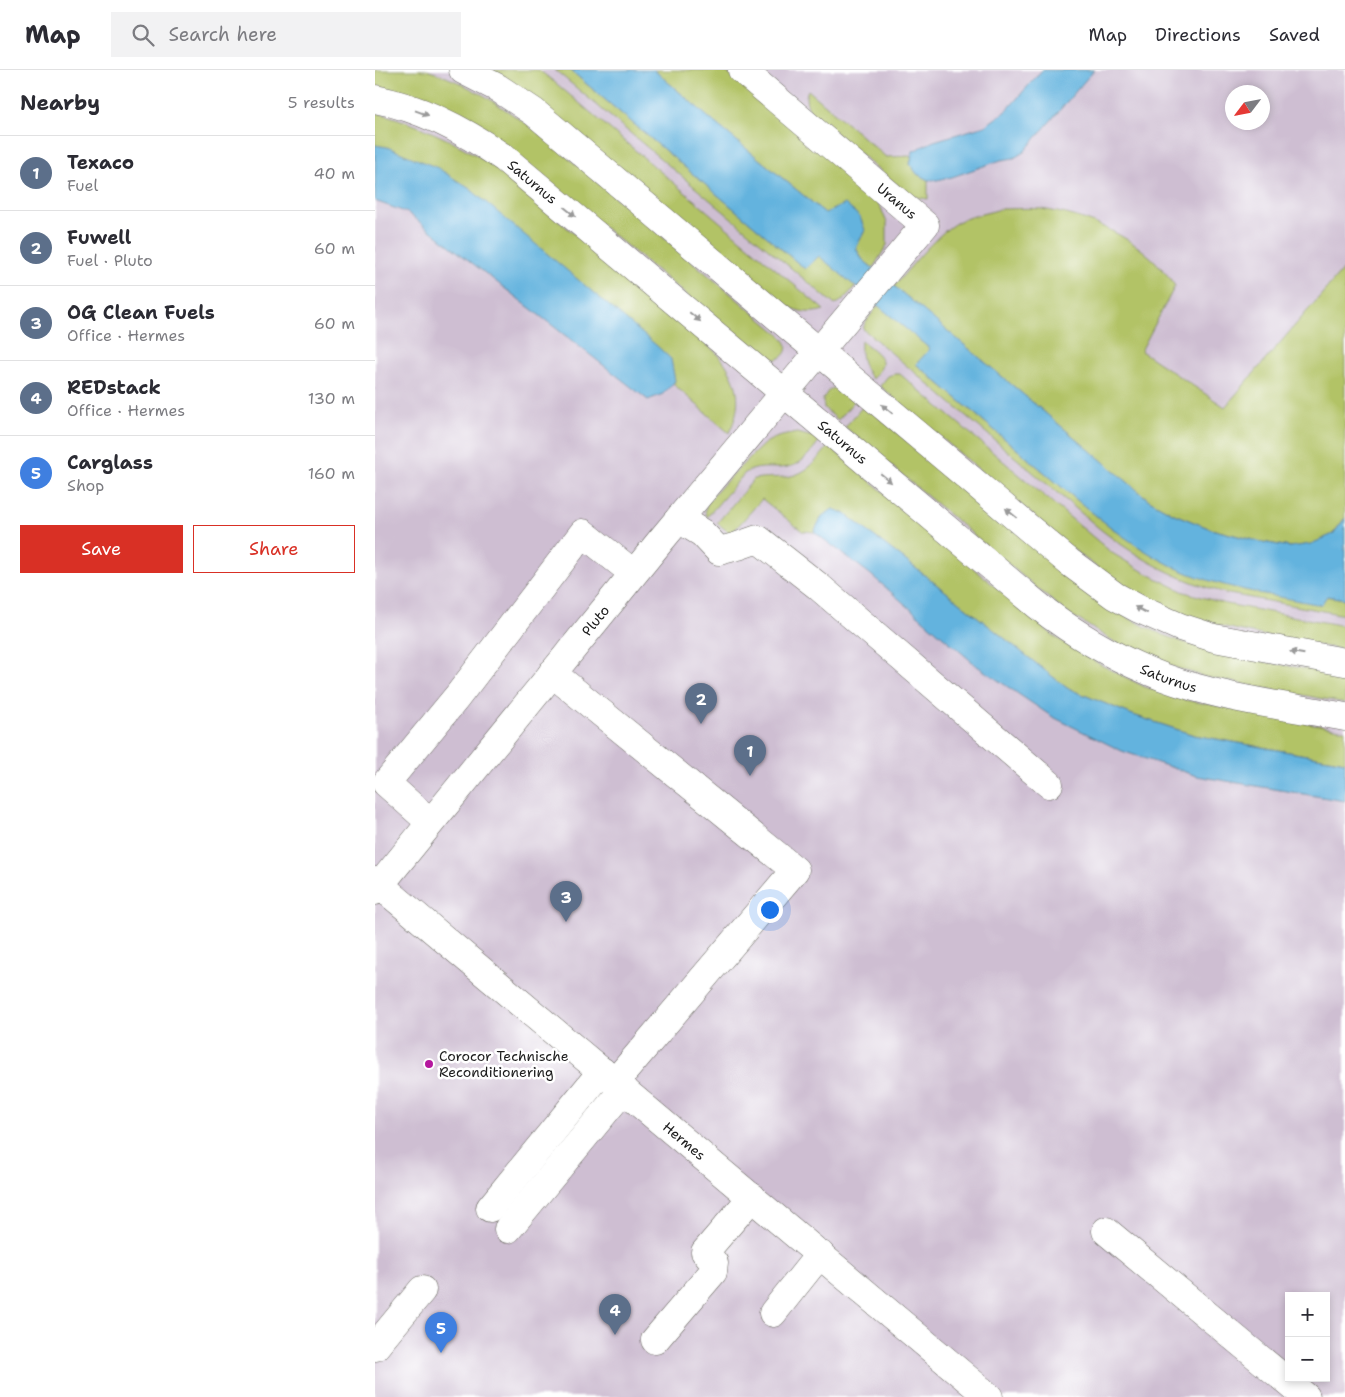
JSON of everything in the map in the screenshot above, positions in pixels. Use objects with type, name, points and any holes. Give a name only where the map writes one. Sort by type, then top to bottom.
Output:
[{"type":"main road","points":[[463,70],[497,88],[534,112],[1069,562],[1115,596],[1158,618],[1214,638],[1345,662]]},
{"type":"main road","name":"Uranus","points":[[742,70],[925,225],[819,352]]},
{"type":"main road","name":"Saturnus","points":[[375,98],[407,107],[445,122],[475,138],[503,158],[1039,606],[1087,640],[1126,661],[1162,677],[1208,692],[1345,717]]},
{"type":"main road","name":"Pluto","points":[[377,885],[431,822],[633,573],[819,352]]},
{"type":"main road","points":[[679,519],[702,534],[719,551],[758,539],[817,586],[1049,784]]},
{"type":"main road","points":[[431,822],[386,783],[457,697],[583,533],[633,573]]},
{"type":"main road","points":[[490,1208],[613,1081],[795,870],[552,673]]},
{"type":"main road","name":"Hermes","points":[[377,885],[989,1397]]},
{"type":"main road","points":[[507,1229],[613,1081]]},
{"type":"main road","points":[[655,1340],[713,1272],[714,1263],[705,1252],[752,1197]]},
{"type":"main road","points":[[1106,1231],[1305,1397]]},
{"type":"main road","points":[[773,1313],[820,1254]]},
{"type":"main road","points":[[375,1347],[422,1290]]},
{"type":"shaded area","points":[[375,70],[1345,70],[1345,1397],[375,1397]]},
{"type":"green space","points":[[375,70],[426,70],[439,74],[485,96],[530,126],[781,336],[786,343],[786,352],[780,358],[772,360],[763,358],[486,130],[451,110],[415,96],[375,86]]},
{"type":"green space","points":[[492,70],[539,70],[824,310],[801,311],[779,301]]},
{"type":"green space","points":[[555,70],[570,70],[805,269],[819,255],[856,286],[843,300],[835,305]]},
{"type":"green space","points":[[654,70],[724,70],[863,186],[875,198],[887,223],[887,245],[873,268],[862,259],[856,248],[865,230],[825,213],[715,123]]},
{"type":"green space","points":[[808,90],[886,157],[912,156],[910,164],[917,174],[928,180],[928,199],[913,197],[810,112],[806,98]]},
{"type":"green space","points":[[375,112],[435,133],[491,164],[718,354],[731,373],[737,392],[737,411],[729,433],[673,384],[675,381],[520,232],[470,189],[375,145]]},
{"type":"green space","points":[[1001,209],[1041,209],[1084,219],[1119,235],[1151,257],[1175,286],[1141,351],[1225,407],[1345,267],[1345,518],[1333,534],[1311,545],[1290,547],[1257,541],[1211,529],[1174,514],[1149,500],[894,286],[944,231],[967,218]]},
{"type":"green space","points":[[878,305],[930,349],[917,365],[1076,499],[1136,545],[1180,569],[1220,583],[1256,590],[1345,599],[1345,615],[1229,594],[1194,583],[1145,560],[1100,529],[863,329]]},
{"type":"green space","points":[[861,340],[878,354],[882,361],[880,369],[872,379],[862,361]]},
{"type":"green space","points":[[900,374],[1112,553],[1184,592],[1226,604],[1345,626],[1345,650],[1256,634],[1191,617],[1146,598],[1100,570],[880,386],[888,376]]},
{"type":"green space","points":[[834,388],[843,390],[856,399],[838,420],[824,408],[823,399],[828,391]]},
{"type":"green space","points":[[864,405],[1110,608],[1164,635],[1203,648],[1263,662],[1345,675],[1345,703],[1205,677],[1161,663],[1121,646],[1063,610],[845,427]]},
{"type":"green space","points":[[797,433],[820,440],[806,457],[795,465],[783,468],[757,469],[745,473],[707,517],[705,509],[709,501],[764,444],[776,438]]},
{"type":"green space","points":[[829,446],[1055,637],[1101,665],[1145,687],[1186,700],[1345,730],[1345,762],[1194,735],[1133,715],[1067,688],[844,513],[822,516],[814,532],[802,531],[762,499],[731,534],[717,523],[754,479],[785,477],[799,473],[820,457]]},
{"type":"water","points":[[570,70],[654,70],[715,123],[825,213],[845,204],[860,217],[865,230],[856,248],[862,259],[1149,500],[1174,514],[1211,529],[1290,547],[1311,544],[1333,534],[1345,518],[1345,599],[1327,596],[1321,605],[1226,585],[1189,574],[1137,546],[1089,510],[916,364],[930,349],[819,256],[805,269]]},
{"type":"water","points":[[1042,70],[1094,70],[1024,152],[1014,158],[1001,160],[952,177],[937,180],[928,180],[917,174],[910,164],[913,151],[934,141],[985,126],[1007,110]]},
{"type":"water","points":[[375,145],[387,147],[438,168],[470,189],[671,359],[675,381],[663,394],[648,400],[408,213],[375,201]]},
{"type":"water","points":[[833,509],[844,513],[1067,688],[1133,715],[1194,735],[1345,762],[1345,801],[1197,776],[1122,751],[1051,716],[977,666],[870,574],[814,532],[822,516]]},
{"type":"place","name":"Fuwell","points":[[701,724]]},
{"type":"place","name":"Texaco","points":[[750,776]]},
{"type":"place","name":"OG Clean Fuels","points":[[566,922]]},
{"type":"place","name":"Corocor Technische Reconditionering","points":[[429,1064]]},
{"type":"place","name":"REDstack","points":[[615,1335]]},
{"type":"place","name":"Carglass","points":[[441,1353]]}]
